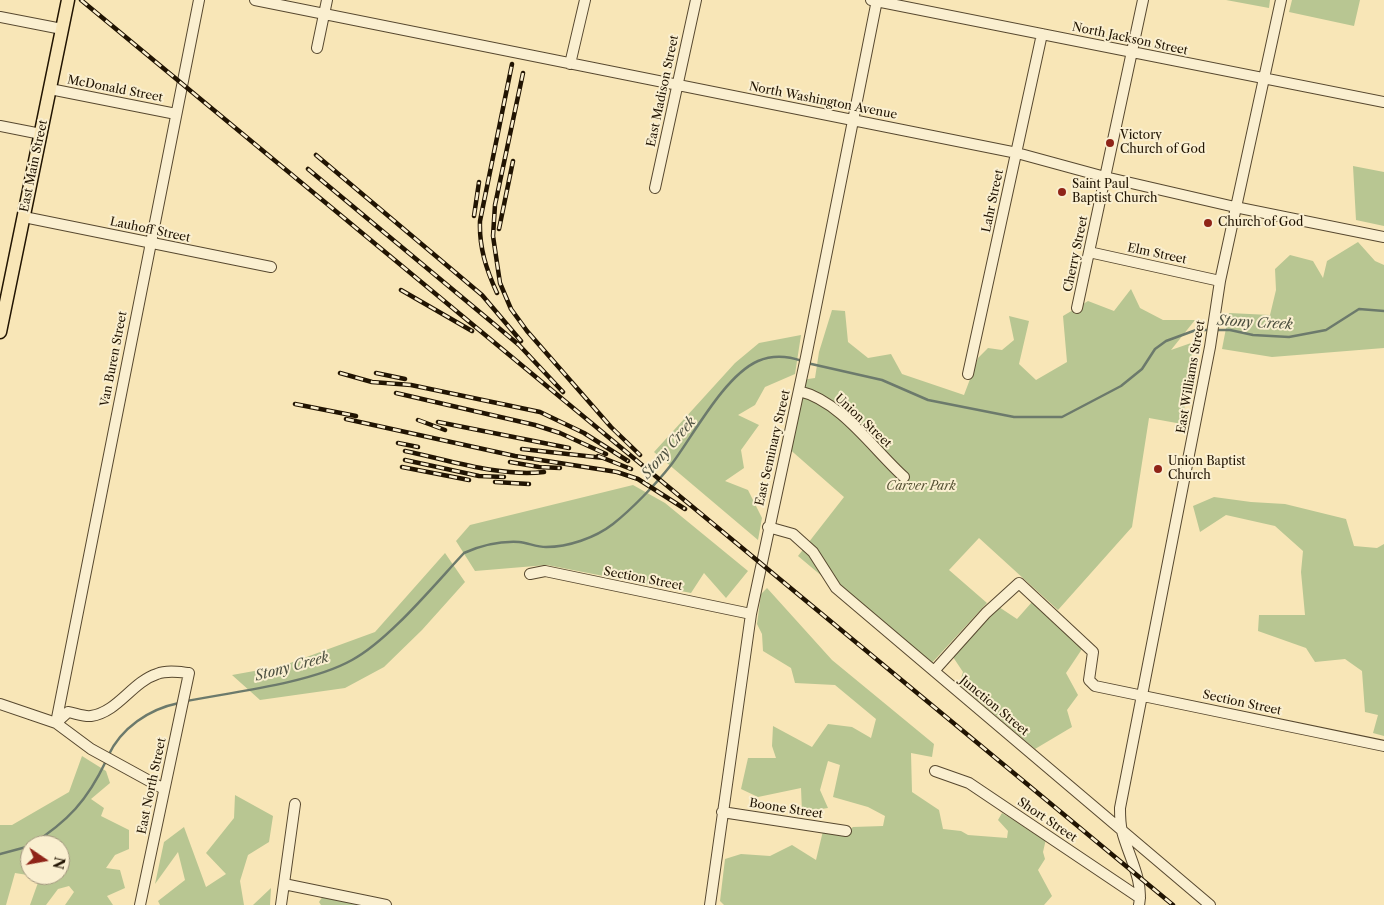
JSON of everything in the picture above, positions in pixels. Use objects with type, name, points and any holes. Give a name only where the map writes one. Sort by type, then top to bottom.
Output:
[{"type":"main road","name":"East Main Street","points":[[0,332],[4,287],[24,217],[68,0]]},
{"type":"street","name":"Van Buren Street","points":[[56,723],[149,243],[199,0]]},
{"type":"street","name":"North Washington Avenue","points":[[255,0],[1017,153],[1105,177],[1235,208],[1384,238]]},
{"type":"street","points":[[317,48],[327,0]]},
{"type":"street","points":[[570,64],[585,0]]},
{"type":"street","name":"East Madison Street","points":[[655,188],[696,0]]},
{"type":"street","name":"North Jackson Street","points":[[875,0],[1384,102]]},
{"type":"street","name":"East Seminary Street","points":[[710,905],[751,614],[768,527],[806,357],[875,0]]},
{"type":"street","name":"Cherry Street","points":[[1078,308],[1143,0]]},
{"type":"street","name":"East Williams Street","points":[[1140,902],[1136,875],[1122,830],[1120,808],[1210,347],[1220,281],[1281,0]]},
{"type":"street","points":[[0,17],[62,29]]},
{"type":"street","name":"Lahr Street","points":[[968,374],[1042,34]]},
{"type":"street","name":"McDonald Street","points":[[50,89],[176,114]]},
{"type":"street","points":[[0,126],[41,134]]},
{"type":"street","name":"Lauhoff Street","points":[[24,217],[271,267]]},
{"type":"street","name":"Elm Street","points":[[1089,252],[1220,281]]},
{"type":"street","name":"Union Street","points":[[800,386],[832,406],[904,477]]},
{"type":"street","name":"Junction Street","points":[[768,527],[793,534],[813,552],[836,588],[1210,905]]},
{"type":"street","name":"Section Street","points":[[530,574],[545,571],[751,614]]},
{"type":"street","name":"Section Street","points":[[934,671],[986,613],[1019,583],[1093,652],[1089,680],[1095,686],[1384,746]]},
{"type":"street","name":"East North Street","points":[[56,723],[68,712],[90,716],[101,713],[157,674],[189,673],[140,905]]},
{"type":"street","points":[[0,704],[56,723],[91,749],[164,789]]},
{"type":"street","name":"Short Street","points":[[934,771],[969,783],[1140,902]]},
{"type":"street","points":[[281,905],[295,804]]},
{"type":"street","name":"Boone Street","points":[[722,812],[846,831]]},
{"type":"street","points":[[284,884],[386,905]]},
{"type":"green space","points":[[1226,0],[1270,0],[1269,8]]},
{"type":"green space","points":[[1292,0],[1360,0],[1354,26],[1289,12]]},
{"type":"green space","points":[[1353,166],[1384,172],[1384,226],[1356,220]]},
{"type":"green space","points":[[1358,242],[1375,261],[1384,265],[1384,348],[1272,357],[1222,349],[1229,313],[1270,315],[1276,290],[1275,269],[1290,255],[1313,261],[1323,278],[1327,261]]},
{"type":"green space","name":"Carver Park","points":[[1131,289],[1140,308],[1163,320],[1195,320],[1171,350],[1194,342],[1182,424],[1149,418],[1132,527],[1058,610],[979,538],[949,570],[987,603],[929,666],[798,556],[844,497],[786,446],[801,380],[815,378],[819,352],[832,310],[845,311],[848,342],[868,358],[891,354],[902,374],[964,395],[978,358],[988,348],[1002,350],[1014,340],[1009,316],[1029,321],[1019,364],[1036,380],[1067,362],[1063,316],[1088,301],[1114,311]]},
{"type":"green space","points":[[801,335],[795,374],[765,387],[755,405],[738,415],[759,425],[741,450],[744,468],[725,481],[748,490],[762,518],[758,540],[654,452],[735,363],[759,343]]},
{"type":"green space","points":[[633,485],[665,503],[748,571],[726,598],[704,573],[691,593],[547,565],[475,571],[456,541],[470,525]]},
{"type":"green space","points":[[1214,497],[1285,504],[1346,519],[1354,546],[1377,548],[1384,544],[1384,736],[1373,733],[1378,715],[1365,712],[1362,671],[1345,659],[1315,662],[1306,648],[1258,631],[1259,615],[1305,615],[1301,572],[1303,551],[1275,526],[1226,515],[1200,532],[1193,506]]},
{"type":"green space","points":[[445,553],[465,582],[422,630],[384,667],[345,688],[260,700],[232,675],[282,666],[375,632]]},
{"type":"green space","points":[[767,588],[832,660],[934,744],[932,757],[911,753],[912,792],[939,810],[943,829],[961,831],[968,835],[1007,838],[1008,831],[998,820],[1002,813],[1046,839],[1043,852],[1045,859],[1038,870],[1052,896],[1044,905],[724,905],[720,901],[725,859],[741,854],[770,856],[792,845],[816,860],[823,831],[844,834],[853,827],[883,826],[885,816],[868,807],[833,797],[840,765],[828,761],[820,790],[828,808],[802,812],[801,788],[758,797],[741,789],[748,758],[776,758],[772,746],[773,726],[812,747],[828,724],[852,727],[871,738],[876,719],[835,685],[795,683],[791,668],[763,651],[762,634],[757,624],[761,594]]},
{"type":"green space","points":[[1032,602],[1082,649],[1066,673],[1078,695],[1067,710],[1072,727],[1035,749],[959,684],[963,672],[953,657],[999,607],[1017,619]]},
{"type":"green space","points":[[82,756],[106,771],[110,783],[91,799],[104,808],[101,816],[129,830],[129,849],[115,855],[106,868],[120,870],[125,888],[107,896],[113,905],[65,905],[74,892],[69,886],[58,889],[46,905],[30,905],[37,885],[70,885],[70,835],[20,835],[20,874],[15,873],[6,905],[0,905],[0,825],[12,825],[69,792]]},
{"type":"green space","points":[[235,795],[273,816],[269,842],[248,855],[240,881],[244,905],[160,905],[158,901],[185,880],[178,852],[155,884],[164,842],[184,827],[206,887],[226,874],[206,853],[234,818]]},
{"type":"green space","points":[[271,888],[270,905],[253,905]]},
{"type":"green space","points":[[323,896],[369,905],[321,905],[319,902]]},
{"type":"waterway","name":"Stony Creek","points":[[1215,330],[1289,337],[1326,330],[1359,309],[1384,311]]},
{"type":"waterway","name":"Stony Creek","points":[[807,363],[882,380],[928,400],[1014,417],[1062,417],[1121,386],[1142,369],[1155,349],[1166,341],[1196,330],[1210,330]]},
{"type":"waterway","name":"Stony Creek","points":[[186,701],[294,681],[316,675],[352,660],[396,626],[464,553],[471,550],[505,542],[554,547],[581,541],[598,534],[636,504],[658,480],[671,465],[721,393],[745,369],[758,361],[774,357],[786,357],[802,361]]},
{"type":"waterway","name":"Stony Creek","points":[[108,756],[120,737],[137,721],[157,710],[179,703]]},
{"type":"waterway","name":"Stony Creek","points":[[45,835],[66,818],[84,799],[106,761]]},
{"type":"waterway","name":"Stony Creek","points":[[0,854],[20,849]]},
{"type":"railway","points":[[81,0],[1173,905]]},
{"type":"railway","points":[[497,293],[484,258],[480,221],[512,64]]},
{"type":"railway","points":[[523,73],[495,205],[493,236],[500,283],[511,309],[527,331],[611,427],[640,455]]},
{"type":"railway","points":[[316,155],[482,295],[521,341]]},
{"type":"railway","points":[[499,229],[513,161]]},
{"type":"railway","points":[[308,169],[519,345],[563,392]]},
{"type":"railway","points":[[474,216],[479,182]]},
{"type":"railway","points":[[401,290],[472,331]]},
{"type":"railway","points":[[340,373],[372,382],[411,385],[540,412],[584,433],[628,461]]},
{"type":"railway","points":[[376,373],[405,379]]},
{"type":"railway","points":[[396,393],[535,425],[560,433],[606,454]]},
{"type":"railway","points":[[295,404],[356,416]]},
{"type":"railway","points":[[346,419],[515,456],[617,472],[638,479],[685,509]]},
{"type":"railway","points":[[418,420],[445,430]]},
{"type":"railway","points":[[438,422],[569,448]]},
{"type":"railway","points":[[398,443],[418,447]]},
{"type":"railway","points":[[522,449],[604,458]]},
{"type":"railway","points":[[405,451],[491,470],[527,473],[544,472]]},
{"type":"railway","points":[[598,456],[631,469]]},
{"type":"railway","points":[[405,460],[479,476],[504,477]]},
{"type":"railway","points":[[510,462],[539,467],[560,468]]},
{"type":"railway","points":[[402,467],[469,480]]},
{"type":"railway","points":[[495,482],[529,484]]},
{"type":"place","name":"Victory Church of God","points":[[1110,143]]},
{"type":"place","name":"Saint Paul Baptist Church","points":[[1062,192]]},
{"type":"place","name":"Church of God","points":[[1208,223]]},
{"type":"place","name":"Union Baptist Church","points":[[1158,469]]}]
